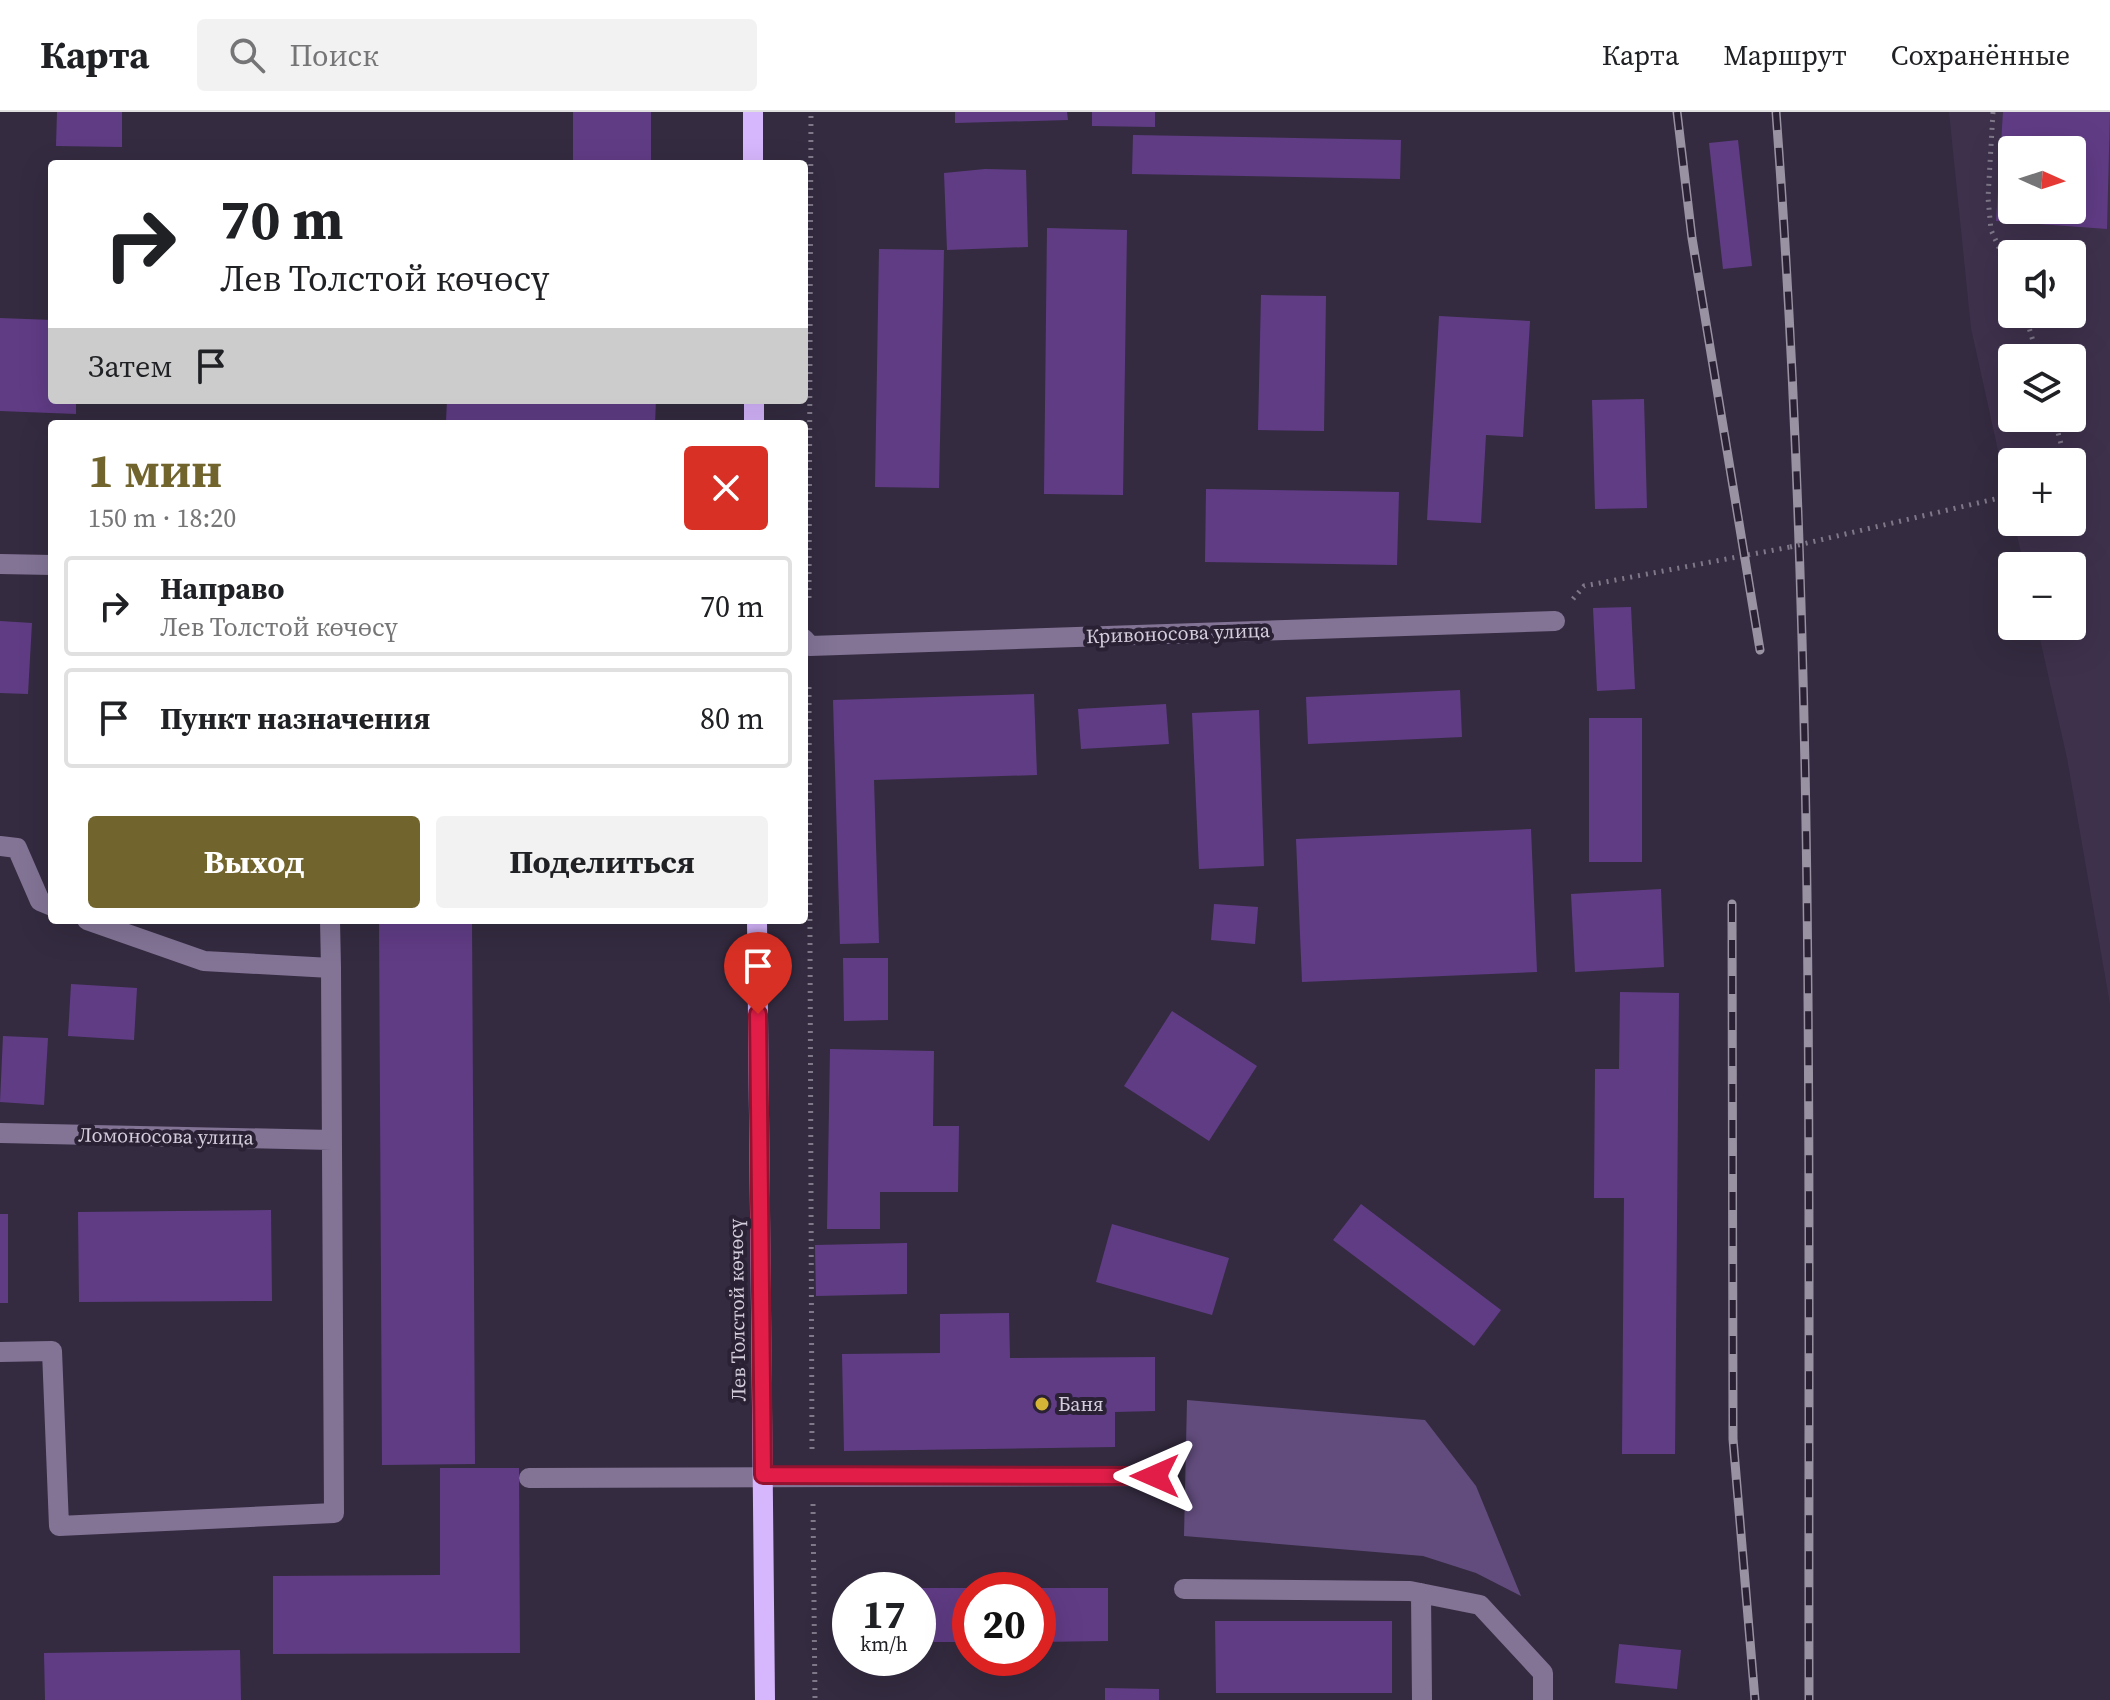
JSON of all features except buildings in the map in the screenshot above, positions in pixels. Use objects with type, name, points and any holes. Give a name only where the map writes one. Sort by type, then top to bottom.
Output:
[{"type":"main road","points":[[753,112],[753,160]]},
{"type":"main road","name":"Лев Толстой көчөсү","points":[[757,924],[765,1700]]},
{"type":"street","points":[[0,564],[48,565]]},
{"type":"street","name":"Кривоносова улица","points":[[808,644],[1555,621]]},
{"type":"street","points":[[0,846],[17,848],[40,901],[48,904]]},
{"type":"street","points":[[98,924],[204,961],[331,968]]},
{"type":"street","points":[[0,1352],[52,1351],[59,1526],[334,1513],[330,924]]},
{"type":"street","name":"Ломоносова улица","points":[[0,1133],[332,1140]]},
{"type":"street","points":[[529,1478],[1155,1476]]},
{"type":"street","points":[[1184,1589],[1421,1593],[1480,1605],[1543,1673],[1543,1700]]},
{"type":"street","points":[[1421,1593],[1422,1700]]},
{"type":"path","points":[[809,598],[811,112]]},
{"type":"path","points":[[1993,112],[1988,198],[1991,230],[1998,245]]},
{"type":"path","points":[[1584,586],[1790,547],[1998,498]]},
{"type":"path","points":[[809,687],[815,1700]]},
{"type":"shaded area","points":[[1949,112],[2110,112],[2110,1004],[2067,758],[2040,640],[2086,640],[2086,552],[2021,552],[2017,536],[2086,536],[2086,448],[1998,448],[1998,450],[1971,328]]},
{"type":"shaded area","points":[[1187,1400],[1425,1420],[1476,1486],[1521,1596],[1476,1573],[1423,1556],[1184,1536]]},
{"type":"railway","points":[[1677,112],[1692,238],[1760,650]]},
{"type":"railway","points":[[1776,112],[1789,310],[1804,707],[1809,1104],[1809,1700]]},
{"type":"railway","points":[[1732,904],[1733,1439],[1755,1700]]},
{"type":"place","name":"Баня","points":[[1042,1404]]},
{"type":"route","points":[[758,1014],[763,1475],[1155,1476]]}]
